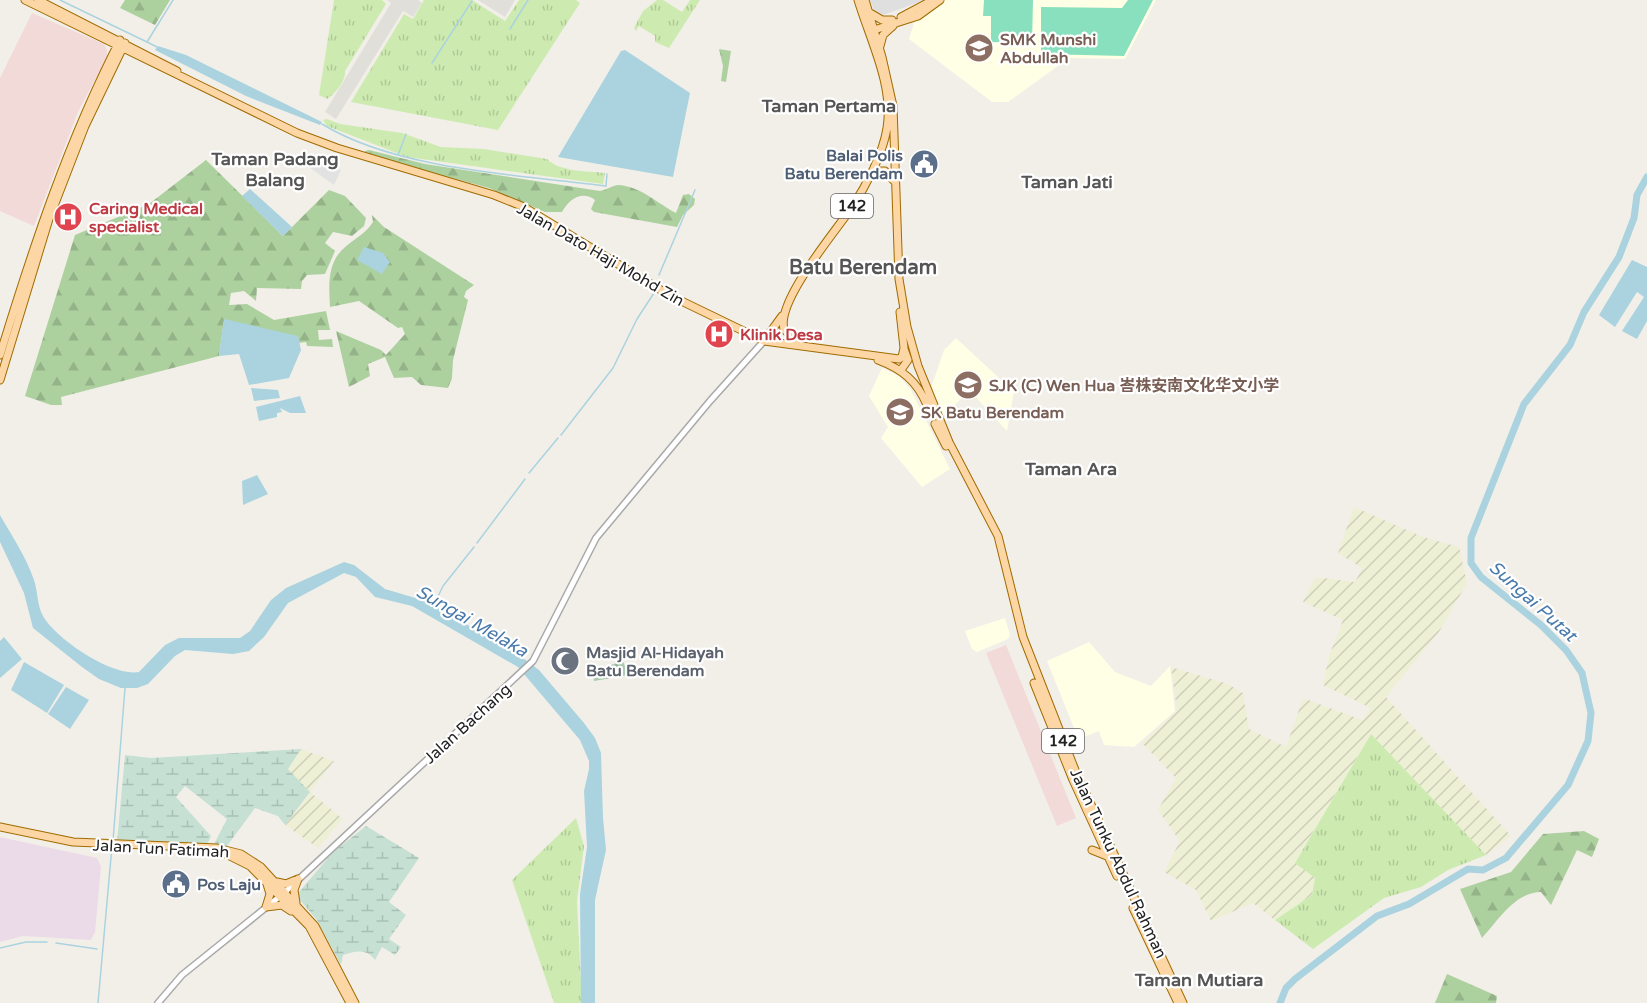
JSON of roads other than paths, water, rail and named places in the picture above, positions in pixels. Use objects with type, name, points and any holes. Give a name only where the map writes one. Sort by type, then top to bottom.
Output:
[{"type":"main road","points":[[25,0],[121,44],[199,85]]},
{"type":"main road","points":[[38,0],[199,85]]},
{"type":"main road","name":"Jalan Tunku Abdul Rahman","points":[[858,0],[880,48],[893,106],[899,279],[909,338],[926,391],[949,442],[1000,540],[1022,632],[1036,676],[1119,870],[1183,1003]]},
{"type":"main road","name":"Jalan Tunku Abdul Rahman","points":[[865,0],[885,90],[888,126],[867,179]]},
{"type":"main road","points":[[880,48],[883,35],[893,22],[933,0]]},
{"type":"main road","points":[[871,29],[918,16],[940,0]]},
{"type":"main road","points":[[868,11],[878,18],[893,22]]},
{"type":"main road","points":[[105,38],[112,48],[113,63]]},
{"type":"main road","points":[[0,380],[49,219],[85,126],[121,44]]},
{"type":"main road","points":[[0,356],[38,234],[78,127],[113,63],[124,55],[140,56]]},
{"type":"main road","name":"Jalan Dato Haji Mohd Zin","points":[[199,85],[253,113],[337,148],[494,195],[524,207],[669,295],[764,341],[899,359],[902,357],[904,348]]},
{"type":"main road","points":[[867,179],[877,171],[883,170],[895,182]]},
{"type":"main road","name":"142","points":[[785,310],[820,248],[851,209],[867,179]]},
{"type":"main road","points":[[865,354],[901,370],[908,360],[904,348],[898,300],[899,279]]},
{"type":"main road","points":[[785,310],[782,325],[786,333],[793,340],[807,346]]},
{"type":"main road","name":"Jalan Bachang","points":[[764,341],[785,310]]},
{"type":"main road","name":"Jalan Tunku Abdul Rahman","points":[[901,370],[918,387],[995,539],[1025,658],[1071,774],[1178,1003]]},
{"type":"main road","name":"Jalan Tun Fatimah","points":[[0,829],[58,844],[227,850],[247,857],[300,908],[322,935],[355,1003]]},
{"type":"main road","points":[[1092,850],[1103,853],[1109,858]]},
{"type":"main road","points":[[266,877],[282,884],[298,879]]},
{"type":"main road","points":[[266,877],[270,894],[266,907],[282,905],[304,920]]},
{"type":"main road","points":[[298,879],[294,895],[300,908]]},
{"type":"main road","name":"Jalan Tun Fatimah","points":[[283,894],[317,937],[350,1003]]},
{"type":"street","name":"Jalan Bachang","points":[[158,1003],[195,963],[283,894],[533,661],[596,538],[710,401],[764,341]]},
{"type":"water","points":[[158,46],[186,55],[322,122],[320,125],[246,96],[155,50]]},
{"type":"water","points":[[625,50],[690,93],[673,177],[558,157],[621,51]]},
{"type":"water","points":[[250,189],[292,227],[283,236],[242,196]]},
{"type":"water","points":[[364,247],[383,253],[390,262],[382,274],[357,260]]},
{"type":"water","points":[[1632,260],[1647,267],[1647,321],[1637,339],[1622,331],[1644,297],[1637,292],[1615,327],[1599,315]]},
{"type":"water","points":[[224,319],[298,336],[301,350],[289,378],[249,385],[239,354],[219,356]]},
{"type":"water","points":[[251,388],[278,390],[280,398],[254,401]]},
{"type":"water","points":[[300,396],[306,413],[290,413],[280,408],[282,412],[277,413],[277,417],[259,421],[256,407]]},
{"type":"water","points":[[257,475],[268,494],[243,505],[242,481]]},
{"type":"water","points":[[0,515],[27,563],[43,616],[72,645],[114,669],[139,672],[165,645],[179,638],[240,638],[250,631],[271,600],[286,588],[344,562],[354,565],[385,589],[429,602],[520,656],[539,670],[584,723],[595,738],[601,753],[606,850],[595,900],[595,1003],[581,1003],[580,894],[587,847],[584,791],[589,761],[580,740],[518,667],[412,606],[375,597],[356,577],[344,573],[288,603],[264,637],[249,651],[233,654],[185,650],[175,656],[148,684],[137,688],[121,688],[99,679],[33,628],[24,593],[0,542]]},
{"type":"water","points":[[4,637],[22,659],[0,678],[0,641]]},
{"type":"water","points":[[24,662],[64,685],[47,713],[11,690]]},
{"type":"water","points":[[66,687],[89,700],[70,729],[48,714]]},
{"type":"waterway","points":[[60,0],[147,42],[173,0]]},
{"type":"waterway","points":[[510,29],[528,0]]},
{"type":"waterway","points":[[432,63],[472,1]]},
{"type":"waterway","points":[[147,42],[157,47]]},
{"type":"waterway","points":[[322,124],[386,152],[460,168],[606,186],[607,174]]},
{"type":"waterway","points":[[398,155],[406,134]]},
{"type":"waterway","name":"Sungai Putat","points":[[1280,1003],[1286,988],[1295,979],[1377,916],[1409,904],[1468,869],[1483,870],[1506,858],[1568,785],[1588,741],[1591,713],[1582,673],[1566,650],[1541,625],[1481,577],[1471,563],[1471,538],[1524,404],[1570,345],[1584,312],[1619,257],[1634,218],[1637,195],[1647,177]]},
{"type":"waterway","points":[[659,275],[695,190]]},
{"type":"waterway","points":[[561,435],[613,368],[637,319],[654,293]]},
{"type":"waterway","points":[[529,473],[558,438]]},
{"type":"waterway","points":[[477,543],[525,479]]},
{"type":"waterway","name":"Sungai Melaka","points":[[434,605],[443,586],[474,547]]},
{"type":"waterway","points":[[113,841],[125,688]]},
{"type":"waterway","points":[[98,1003],[112,846]]},
{"type":"waterway","points":[[0,948],[26,942],[47,942]]},
{"type":"waterway","points":[[56,943],[97,949]]},
{"type":"place","name":"SMK Munshi Abdullah","points":[[979,48]]},
{"type":"place","name":"Balai Polis Batu Berendam","points":[[924,164]]},
{"type":"place","name":"Caring Medical specialist","points":[[68,217]]},
{"type":"place","name":"Klinik Desa","points":[[719,334]]},
{"type":"place","name":"SJK (C) Wen Hua 峇株安南文化华文小学","points":[[968,385]]},
{"type":"place","name":"SK Batu Berendam","points":[[900,412]]},
{"type":"place","name":"Masjid Al-Hidayah Batu Berendam","points":[[565,661]]},
{"type":"place","name":"Pos Laju","points":[[176,884]]},
{"type":"district","name":"Taman Pertama","points":[[829,106]]},
{"type":"district","name":"Taman Padang Balang","points":[[275,169]]},
{"type":"district","name":"Taman Jati","points":[[1067,182]]},
{"type":"district","name":"Batu Berendam","points":[[863,267]]},
{"type":"district","name":"Taman Ara","points":[[1071,469]]},
{"type":"district","name":"Taman Mutiara","points":[[1199,980]]}]
